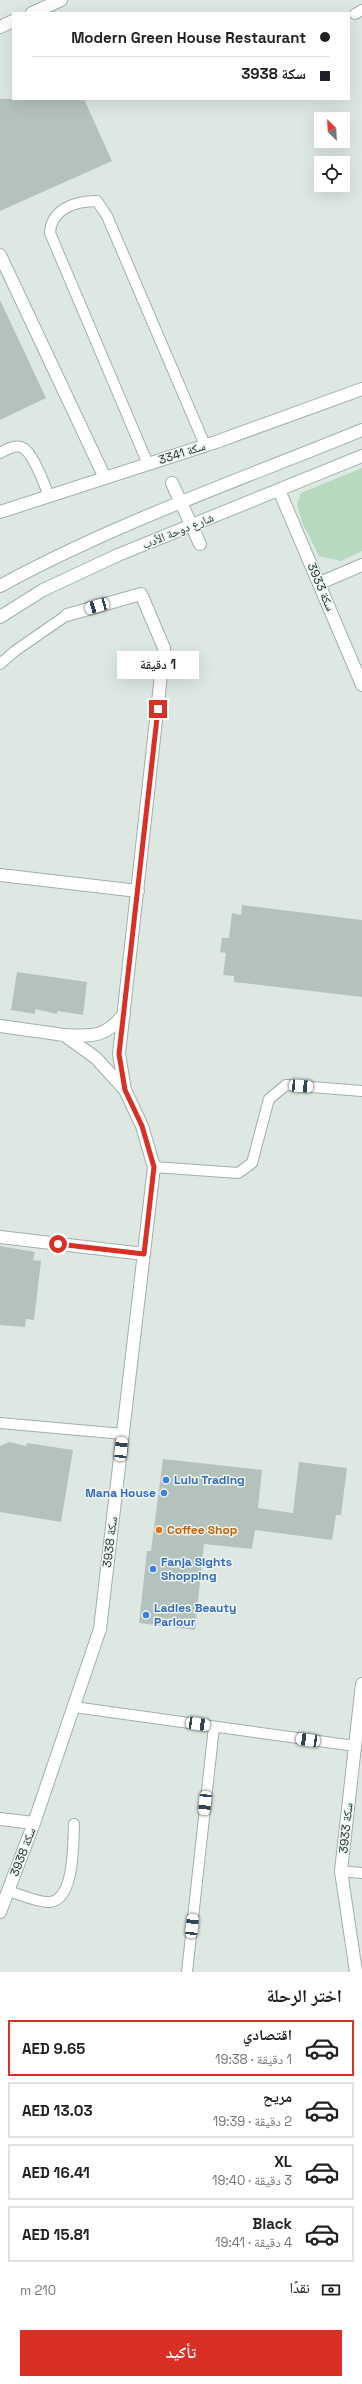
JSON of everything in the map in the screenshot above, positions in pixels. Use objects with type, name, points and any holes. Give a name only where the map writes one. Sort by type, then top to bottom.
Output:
[{"type":"street","points":[[34,12],[61,0]]},
{"type":"street","points":[[0,27],[12,21]]},
{"type":"street","points":[[0,255],[105,478]]},
{"type":"street","name":"سكة 3341","points":[[0,512],[205,445],[362,389]]},
{"type":"street","name":"شارع دوحة الأدب","points":[[0,586],[57,555],[182,502],[362,430]]},
{"type":"street","name":"شارع دوحة الأدب","points":[[0,617],[43,590],[118,555],[362,456]]},
{"type":"street","points":[[172,483],[200,544]]},
{"type":"street","name":"سكة 3933","points":[[279,490],[320,583],[362,685]]},
{"type":"street","points":[[320,583],[362,564]]},
{"type":"street","name":"سكة 3938","points":[[0,1912],[34,1823],[100,1629],[154,1167],[142,1126],[125,1090],[119,1054],[164,648],[141,594],[67,615]]},
{"type":"street","points":[[0,875],[138,891]]},
{"type":"street","name":"سكة 3938","points":[[0,1026],[64,1035],[100,1035],[116,1024],[124,1014]]},
{"type":"street","name":"سكة 3938","points":[[64,1035],[96,1058],[125,1090]]},
{"type":"street","points":[[0,1237],[144,1254]]},
{"type":"street","name":"سكة 3933","points":[[356,1972],[341,1871],[362,1684]]},
{"type":"street","points":[[0,1819],[34,1823]]},
{"type":"lane","points":[[148,464],[50,233],[50,223],[59,212],[80,201],[97,201],[107,216],[205,445]]},
{"type":"lane","points":[[0,452],[12,447],[21,447],[29,451],[49,496]]},
{"type":"lane","points":[[0,664],[15,651],[67,615]]},
{"type":"lane","points":[[154,1167],[238,1174],[252,1163],[269,1099],[286,1085],[362,1091]]},
{"type":"lane","points":[[0,1423],[123,1434]]},
{"type":"lane","points":[[74,1707],[355,1746]]},
{"type":"lane","points":[[187,1972],[214,1727]]},
{"type":"lane","points":[[8,1891],[49,1902],[57,1900],[64,1895],[68,1885],[74,1824]]},
{"type":"lane","points":[[341,1871],[362,1873]]},
{"type":"green space","points":[[362,468],[362,551],[341,561],[319,556],[302,522],[297,504],[301,493]]},
{"type":"building","points":[[0,99],[84,100],[112,161],[0,211]]},
{"type":"building","points":[[0,300],[46,398],[0,420]]},
{"type":"building","points":[[242,905],[362,920],[362,997],[234,982],[234,976],[223,975],[226,953],[220,952],[222,938],[229,938],[232,913],[241,915]]},
{"type":"building","points":[[17,972],[87,982],[83,1015],[58,1011],[57,1014],[35,1009],[35,1014],[11,1010]]},
{"type":"building","points":[[0,1246],[35,1252],[33,1260],[41,1261],[34,1320],[26,1319],[25,1327],[0,1325]]},
{"type":"building","points":[[9,1442],[26,1446],[27,1443],[73,1450],[61,1522],[0,1512],[0,1446]]},
{"type":"building","points":[[163,1459],[262,1470],[258,1508],[293,1513],[299,1462],[347,1468],[341,1515],[336,1515],[332,1540],[255,1530],[252,1549],[204,1544],[195,1630],[139,1623],[147,1551],[151,1551]]},
{"type":"place","name":"Lulu Trading","points":[[166,1480]]},
{"type":"place","name":"Mana House","points":[[164,1493]]},
{"type":"place","name":"Coffee Shop","points":[[159,1530]]},
{"type":"place","name":"Fanja Sights Shopping","points":[[153,1569]]},
{"type":"place","name":"Ladies Beauty Parlour","points":[[146,1615]]},
{"type":"route","points":[[58,1244],[144,1254],[154,1167],[142,1126],[125,1090],[119,1054],[158,709]]}]
